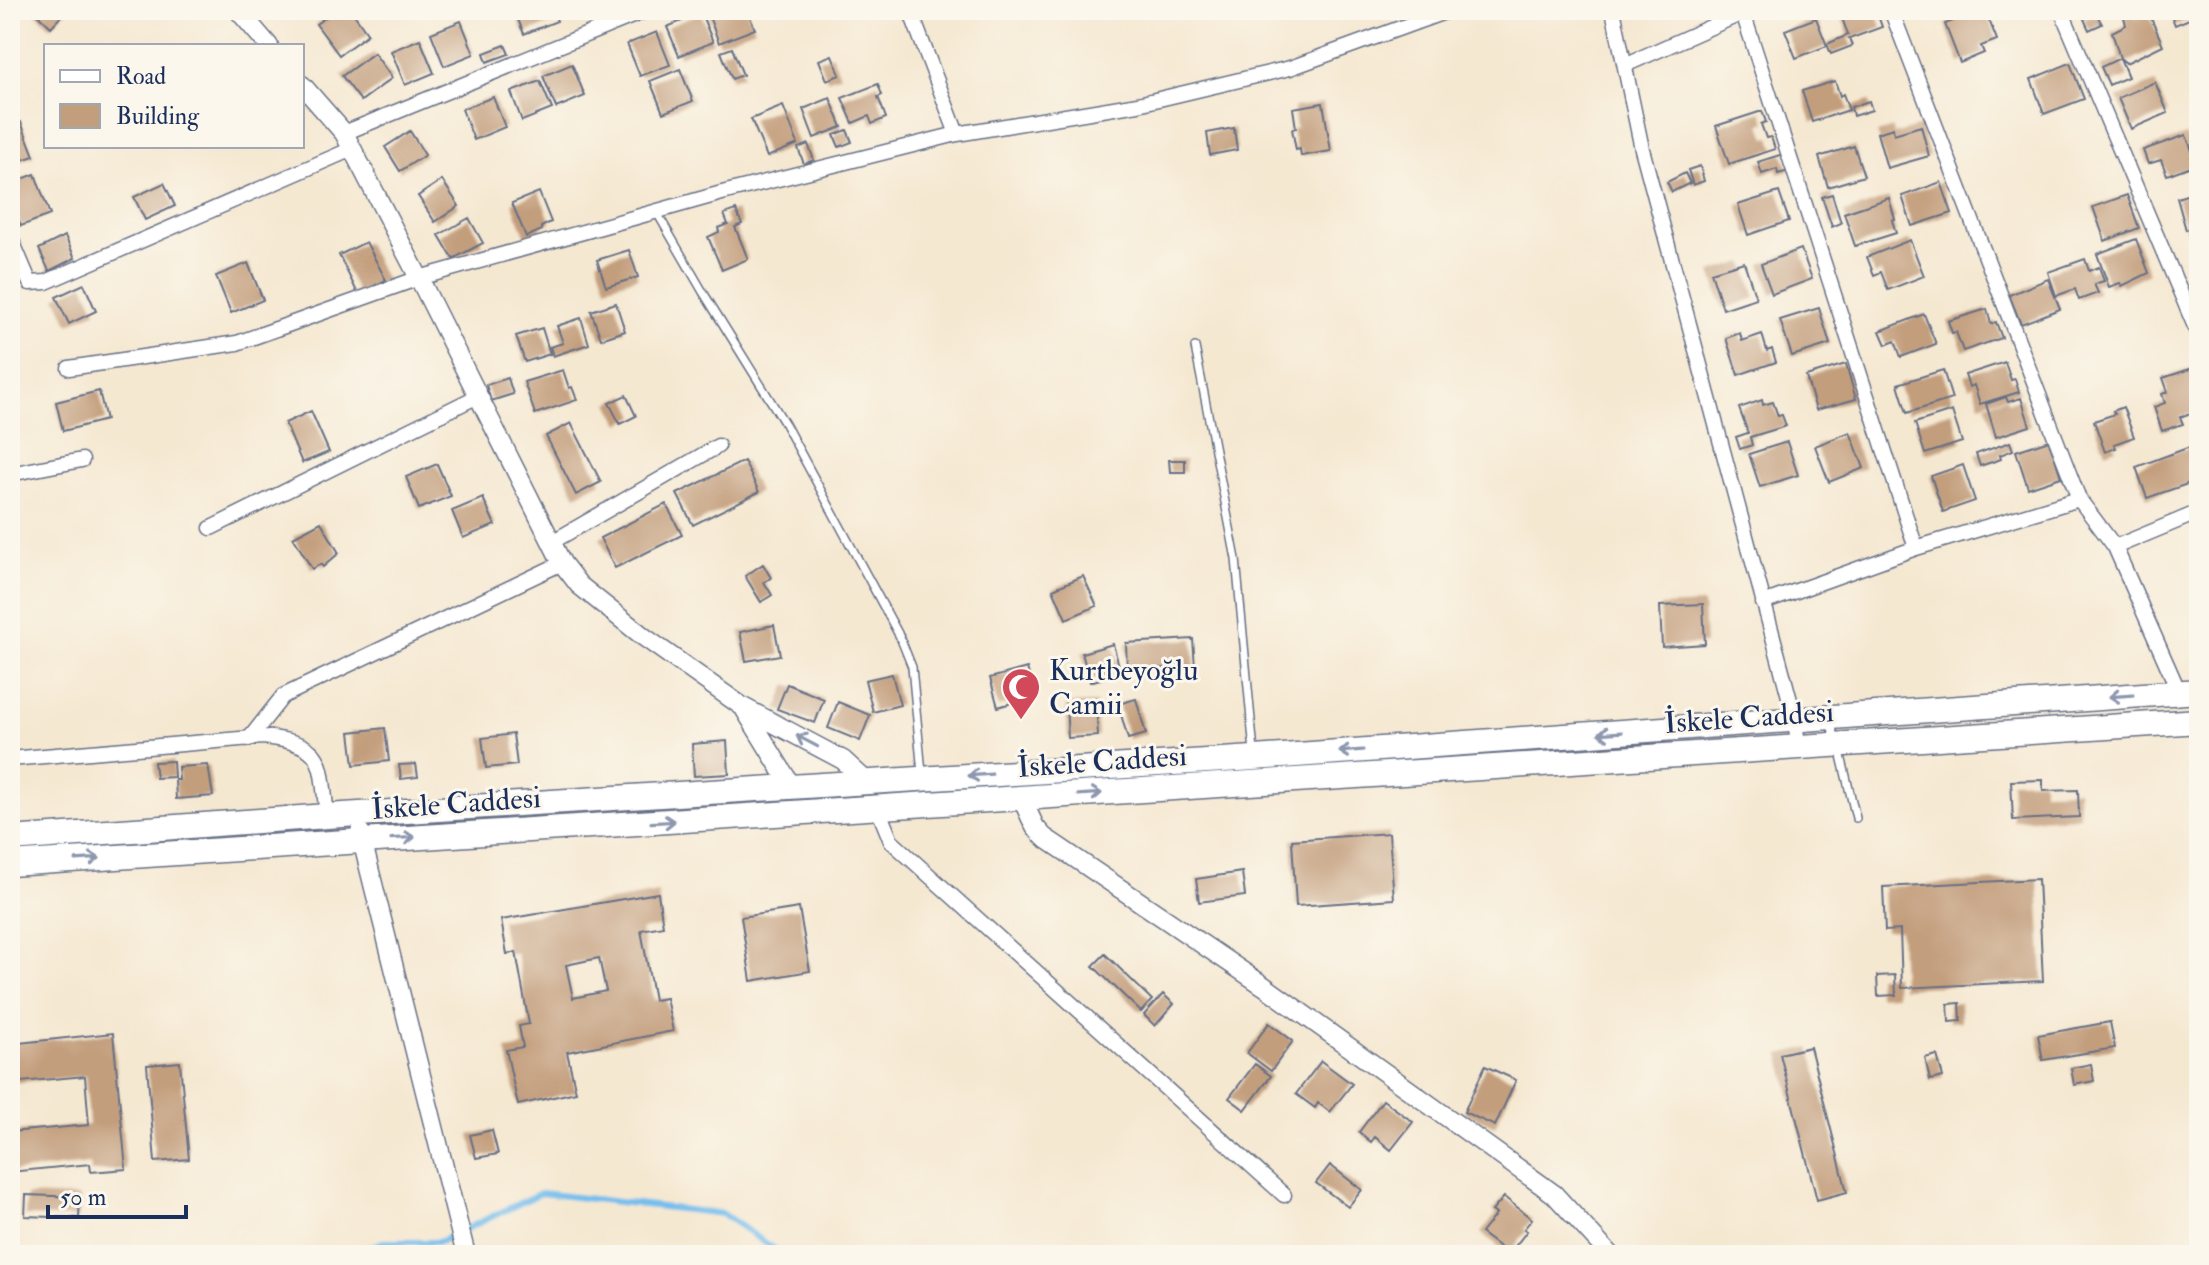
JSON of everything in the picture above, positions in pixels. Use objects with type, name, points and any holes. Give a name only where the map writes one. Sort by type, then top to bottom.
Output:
[{"type":"main road","points":[[10,839],[355,814],[1254,758],[2189,691]]},
{"type":"main road","name":"İskele Caddesi","points":[[10,864],[2199,721]]},
{"type":"street","points":[[238,10],[267,44]]},
{"type":"street","points":[[10,236],[30,283],[46,282],[348,141],[647,10]]},
{"type":"street","points":[[910,10],[957,134]]},
{"type":"street","points":[[69,368],[237,343],[419,278],[656,211],[957,134],[1138,104],[1290,68],[1450,10]]},
{"type":"street","points":[[1613,10],[1642,149],[1795,719],[1798,746]]},
{"type":"street","points":[[1891,10],[2079,499],[2115,547],[2189,691]]},
{"type":"street","points":[[2061,10],[2199,336]]},
{"type":"street","points":[[1625,65],[1746,12],[1916,548]]},
{"type":"street","points":[[304,87],[348,141],[562,563],[579,585],[644,637],[743,707],[843,760],[867,782]]},
{"type":"street","points":[[211,528],[478,396]]},
{"type":"street","points":[[552,542],[718,446]]},
{"type":"street","points":[[10,474],[82,460]]},
{"type":"street","points":[[1763,603],[1916,548],[2079,499]]},
{"type":"street","points":[[2115,547],[2199,512]]},
{"type":"street","points":[[249,739],[283,696],[562,563]]},
{"type":"street","points":[[743,707],[792,787]]},
{"type":"street","points":[[10,759],[249,739],[286,740],[307,747],[320,760],[327,816]]},
{"type":"street","points":[[1022,799],[1035,827],[1044,837],[1264,986],[1554,1194],[1610,1255]]},
{"type":"street","points":[[878,809],[891,841],[1284,1195]]},
{"type":"street","points":[[355,814],[466,1255]]},
{"type":"lane","points":[[656,211],[785,424],[900,637],[912,667],[923,779]]},
{"type":"lane","points":[[1195,347],[1236,559],[1254,758]]},
{"type":"lane","points":[[1828,717],[1838,743],[1856,818]]},
{"type":"building","points":[[33,10],[67,10],[51,27]]},
{"type":"building","points":[[336,10],[351,10],[368,34],[339,55],[316,24]]},
{"type":"building","points":[[514,10],[553,10],[557,21],[524,34]]},
{"type":"building","points":[[709,10],[747,10],[755,29],[719,43]]},
{"type":"building","points":[[1876,10],[1882,27],[1849,39],[1852,46],[1831,54],[1827,44],[1848,35],[1840,12]]},
{"type":"building","points":[[1985,10],[1997,40],[1981,46],[1984,53],[1960,63],[1945,24]]},
{"type":"building","points":[[2169,10],[2199,10],[2199,15],[2175,25]]},
{"type":"building","points":[[701,13],[713,42],[679,56],[667,27]]},
{"type":"building","points":[[2096,13],[2102,24],[2089,30],[2084,19]]},
{"type":"building","points":[[2133,14],[2137,19],[2149,14],[2163,45],[2126,63],[2120,58],[2112,32],[2126,25],[2124,17]]},
{"type":"building","points":[[1816,18],[1827,46],[1796,58],[1785,30]]},
{"type":"building","points":[[461,21],[474,54],[444,66],[431,33]]},
{"type":"building","points":[[657,32],[670,65],[640,76],[627,44]]},
{"type":"building","points":[[420,39],[434,73],[405,85],[391,51]]},
{"type":"building","points":[[505,45],[509,54],[487,62],[484,53]]},
{"type":"building","points":[[732,48],[743,75],[732,79],[721,52]]},
{"type":"building","points":[[374,53],[392,78],[361,101],[342,76]]},
{"type":"building","points":[[832,55],[840,75],[827,80],[819,60]]},
{"type":"building","points":[[2120,58],[2128,77],[2109,85],[2101,67]]},
{"type":"building","points":[[2070,63],[2084,99],[2044,114],[2031,79]]},
{"type":"building","points":[[572,64],[585,96],[556,108],[543,76]]},
{"type":"building","points":[[680,69],[693,101],[663,113],[650,81]]},
{"type":"building","points":[[540,81],[552,109],[522,121],[511,92]]},
{"type":"building","points":[[1835,81],[1849,110],[1812,122],[1802,91]]},
{"type":"building","points":[[2155,82],[2168,113],[2131,129],[2118,98]]},
{"type":"building","points":[[878,84],[882,95],[878,97],[886,118],[872,124],[869,116],[853,123],[842,98]]},
{"type":"building","points":[[493,97],[505,127],[474,140],[462,109]]},
{"type":"building","points":[[830,98],[842,127],[814,138],[803,109]]},
{"type":"building","points":[[1869,101],[1872,110],[1853,116],[1851,107]]},
{"type":"building","points":[[1323,103],[1331,151],[1301,156],[1300,149],[1296,150],[1292,129],[1296,128],[1293,108]]},
{"type":"building","points":[[783,106],[798,144],[767,157],[751,119]]},
{"type":"building","points":[[1762,111],[1766,122],[1761,124],[1766,138],[1771,137],[1775,149],[1729,164],[1716,126]]},
{"type":"building","points":[[21,122],[34,156],[10,164],[10,126]]},
{"type":"building","points":[[1921,126],[1929,156],[1887,168],[1877,133],[1893,128],[1894,134]]},
{"type":"building","points":[[1234,128],[1237,150],[1210,155],[1207,133]]},
{"type":"building","points":[[847,130],[852,142],[839,147],[834,135]]},
{"type":"building","points":[[410,131],[425,155],[400,171],[385,147]]},
{"type":"building","points":[[2186,135],[2197,164],[2167,175],[2161,160],[2148,164],[2143,150]]},
{"type":"building","points":[[808,144],[814,160],[804,164],[798,148]]},
{"type":"building","points":[[1854,146],[1864,176],[1828,187],[1819,157]]},
{"type":"building","points":[[1783,154],[1789,171],[1778,174],[1777,169],[1762,174],[1758,162]]},
{"type":"building","points":[[1700,166],[1704,181],[1693,185],[1688,170]]},
{"type":"building","points":[[1685,173],[1690,183],[1672,192],[1667,182]]},
{"type":"building","points":[[35,174],[50,215],[21,226],[10,197],[10,184]]},
{"type":"building","points":[[442,180],[459,206],[435,222],[418,196]]},
{"type":"building","points":[[1941,182],[1952,213],[1912,226],[1902,196]]},
{"type":"building","points":[[164,183],[175,206],[145,220],[134,197]]},
{"type":"building","points":[[2199,191],[2199,226],[2186,230],[2177,198]]},
{"type":"building","points":[[539,192],[551,222],[526,237],[512,203]]},
{"type":"building","points":[[1779,192],[1789,221],[1748,235],[1738,205]]},
{"type":"building","points":[[1832,194],[1841,223],[1832,227],[1822,197]]},
{"type":"building","points":[[2127,195],[2139,228],[2105,241],[2093,207]]},
{"type":"building","points":[[1889,198],[1896,233],[1855,246],[1844,213]]},
{"type":"building","points":[[736,210],[742,224],[735,227],[748,259],[722,270],[708,237],[728,224],[724,214]]},
{"type":"building","points":[[469,218],[483,243],[453,259],[439,235]]},
{"type":"building","points":[[65,236],[75,258],[49,271],[39,249]]},
{"type":"building","points":[[2136,239],[2149,273],[2122,286],[2120,283],[2109,287],[2097,254]]},
{"type":"building","points":[[1910,240],[1924,276],[1888,290],[1881,272],[1874,275],[1867,257]]},
{"type":"building","points":[[366,242],[386,280],[358,294],[339,255]]},
{"type":"building","points":[[1801,249],[1812,279],[1772,294],[1761,264]]},
{"type":"building","points":[[629,250],[638,277],[606,287],[597,260]]},
{"type":"building","points":[[2085,259],[2089,271],[2099,267],[2104,281],[2094,284],[2098,293],[2079,300],[2075,289],[2056,296],[2048,272]]},
{"type":"building","points":[[1744,262],[1756,298],[1723,309],[1711,272]]},
{"type":"building","points":[[248,263],[263,300],[231,313],[216,276]]},
{"type":"building","points":[[2048,279],[2060,309],[2021,324],[2009,295]]},
{"type":"building","points":[[84,284],[96,311],[69,324],[56,297]]},
{"type":"building","points":[[616,303],[625,331],[601,339],[591,311]]},
{"type":"building","points":[[1819,308],[1830,344],[1792,356],[1780,320]]},
{"type":"building","points":[[1987,309],[1991,324],[1996,322],[2002,338],[1963,351],[1948,321]]},
{"type":"building","points":[[1924,314],[1936,344],[1901,357],[1895,341],[1886,345],[1880,331]]},
{"type":"building","points":[[581,318],[589,344],[553,356],[550,347],[563,343],[557,326]]},
{"type":"building","points":[[542,328],[550,354],[525,362],[516,336]]},
{"type":"building","points":[[1740,333],[1742,341],[1762,334],[1767,351],[1772,349],[1776,362],[1738,375],[1726,338]]},
{"type":"building","points":[[2005,362],[2019,392],[1980,404],[1974,385],[1969,387],[1965,375]]},
{"type":"building","points":[[1846,364],[1856,399],[1816,410],[1806,376]]},
{"type":"building","points":[[2196,367],[2199,410],[2180,417],[2183,424],[2162,431],[2154,407],[2165,403],[2162,394],[2168,392],[2163,378]]},
{"type":"building","points":[[563,370],[577,400],[535,414],[524,382]]},
{"type":"building","points":[[1943,370],[1952,399],[1907,413],[1898,384]]},
{"type":"building","points":[[508,378],[513,394],[491,401],[486,385]]},
{"type":"building","points":[[99,391],[106,420],[63,431],[56,402]]},
{"type":"building","points":[[626,395],[636,416],[620,424],[609,403]]},
{"type":"building","points":[[2006,397],[2008,402],[2021,398],[2030,426],[1996,437],[1986,404]]},
{"type":"building","points":[[1762,400],[1763,405],[1773,402],[1786,426],[1750,437],[1752,445],[1740,449],[1736,437],[1748,433],[1739,408]]},
{"type":"building","points":[[2123,407],[2134,437],[2114,444],[2116,448],[2105,452],[2094,421],[2115,414],[2113,411]]},
{"type":"building","points":[[311,411],[329,452],[302,463],[285,423]]},
{"type":"building","points":[[1952,411],[1962,442],[1925,454],[1915,423]]},
{"type":"building","points":[[571,423],[601,482],[576,495],[546,436]]},
{"type":"building","points":[[1850,432],[1864,468],[1829,482],[1815,446]]},
{"type":"building","points":[[2049,440],[2061,477],[2028,488],[2016,451]]},
{"type":"building","points":[[1787,442],[1798,475],[1760,487],[1749,454]]},
{"type":"building","points":[[2010,442],[2013,450],[2000,455],[2001,459],[1980,466],[1976,454]]},
{"type":"building","points":[[2198,444],[2199,480],[2147,498],[2136,467]]},
{"type":"building","points":[[1169,460],[1185,460],[1185,472],[1170,472]]},
{"type":"building","points":[[744,461],[759,492],[693,525],[677,494]]},
{"type":"building","points":[[437,464],[451,496],[419,509],[406,477]]},
{"type":"building","points":[[1963,465],[1975,501],[1943,512],[1931,476]]},
{"type":"building","points":[[483,498],[495,525],[463,538],[452,511]]},
{"type":"building","points":[[666,504],[682,535],[615,568],[600,538]]},
{"type":"building","points":[[321,522],[339,553],[323,567],[321,564],[312,569],[293,537]]},
{"type":"building","points":[[763,564],[771,578],[764,582],[772,595],[761,602],[745,576]]},
{"type":"building","points":[[1083,576],[1097,606],[1066,619],[1053,589]]},
{"type":"building","points":[[1703,604],[1705,644],[1662,647],[1660,606]]},
{"type":"building","points":[[774,625],[780,655],[746,661],[740,632]]},
{"type":"building","points":[[1193,639],[1195,667],[1127,670],[1126,643]]},
{"type":"building","points":[[1113,644],[1121,673],[1090,682],[1082,653]]},
{"type":"building","points":[[1027,668],[1035,696],[998,707],[990,678]]},
{"type":"building","points":[[892,674],[900,705],[873,712],[865,680]]},
{"type":"building","points":[[787,684],[824,699],[815,723],[777,709]]},
{"type":"building","points":[[1136,699],[1146,734],[1128,739],[1118,704]]},
{"type":"building","points":[[838,702],[870,715],[860,741],[828,728]]},
{"type":"building","points":[[1096,703],[1098,736],[1068,738],[1066,704]]},
{"type":"building","points":[[385,728],[389,761],[354,765],[350,732]]},
{"type":"building","points":[[513,734],[517,765],[486,768],[482,738]]},
{"type":"building","points":[[727,741],[729,774],[694,776],[692,744]]},
{"type":"building","points":[[173,761],[174,777],[156,778],[154,762]]},
{"type":"building","points":[[416,764],[418,777],[401,779],[399,765]]},
{"type":"building","points":[[208,765],[213,796],[176,799],[178,767]]},
{"type":"building","points":[[2043,780],[2043,791],[2078,790],[2079,817],[2013,820],[2011,781]]},
{"type":"building","points":[[1389,833],[1394,899],[1296,906],[1292,840]]},
{"type":"building","points":[[1242,872],[1245,896],[1199,902],[1196,879]]},
{"type":"building","points":[[2038,879],[2043,981],[1902,988],[1900,930],[1885,931],[1883,887]]},
{"type":"building","points":[[658,893],[663,926],[641,930],[654,1000],[666,998],[673,1031],[567,1052],[576,1092],[518,1105],[506,1050],[523,1047],[519,1026],[529,1024],[516,952],[507,954],[501,920]],"holes":[[[599,958],[606,991],[573,998],[566,965]]]},
{"type":"building","points":[[799,908],[810,971],[751,981],[741,917]]},
{"type":"building","points":[[1105,954],[1152,1000],[1141,1012],[1093,966]]},
{"type":"building","points":[[1895,975],[1896,995],[1878,996],[1877,976]]},
{"type":"building","points":[[1163,994],[1174,1004],[1155,1026],[1144,1015]]},
{"type":"building","points":[[1960,1003],[1961,1021],[1949,1022],[1948,1004]]},
{"type":"building","points":[[2110,1022],[2115,1048],[2043,1060],[2038,1035]]},
{"type":"building","points":[[1269,1023],[1293,1041],[1271,1071],[1247,1053]]},
{"type":"building","points":[[113,1033],[126,1169],[91,1172],[90,1164],[10,1172],[10,1132],[89,1125],[85,1076],[10,1083],[10,1044]]},
{"type":"building","points":[[1810,1047],[1847,1192],[1817,1200],[1780,1054]]},
{"type":"building","points":[[1937,1055],[1943,1077],[1930,1080],[1925,1058]]},
{"type":"building","points":[[1321,1061],[1352,1084],[1330,1112],[1318,1103],[1315,1108],[1296,1094]]},
{"type":"building","points":[[180,1062],[189,1159],[155,1162],[147,1065]]},
{"type":"building","points":[[1255,1064],[1271,1076],[1245,1110],[1229,1098]]},
{"type":"building","points":[[2091,1064],[2094,1081],[2074,1085],[2071,1068]]},
{"type":"building","points":[[1485,1066],[1516,1080],[1495,1126],[1464,1112]]},
{"type":"building","points":[[1383,1100],[1413,1122],[1391,1150],[1375,1137],[1371,1142],[1359,1132]]},
{"type":"building","points":[[492,1130],[498,1154],[476,1158],[470,1135]]},
{"type":"building","points":[[1330,1165],[1362,1190],[1348,1207],[1316,1183]]},
{"type":"building","points":[[26,1195],[80,1197],[79,1218],[25,1216]]},
{"type":"building","points":[[1504,1197],[1532,1219],[1524,1229],[1527,1231],[1509,1254],[1481,1233],[1496,1214],[1492,1211]]},
{"type":"waterway","points":[[349,1255],[383,1242],[439,1242],[541,1193],[723,1214],[783,1255]]},
{"type":"waterway","points":[[970,1255],[978,1252],[984,1255]]},
{"type":"place","name":"Kurtbeyoğlu Camii","points":[[1021,721]]}]
